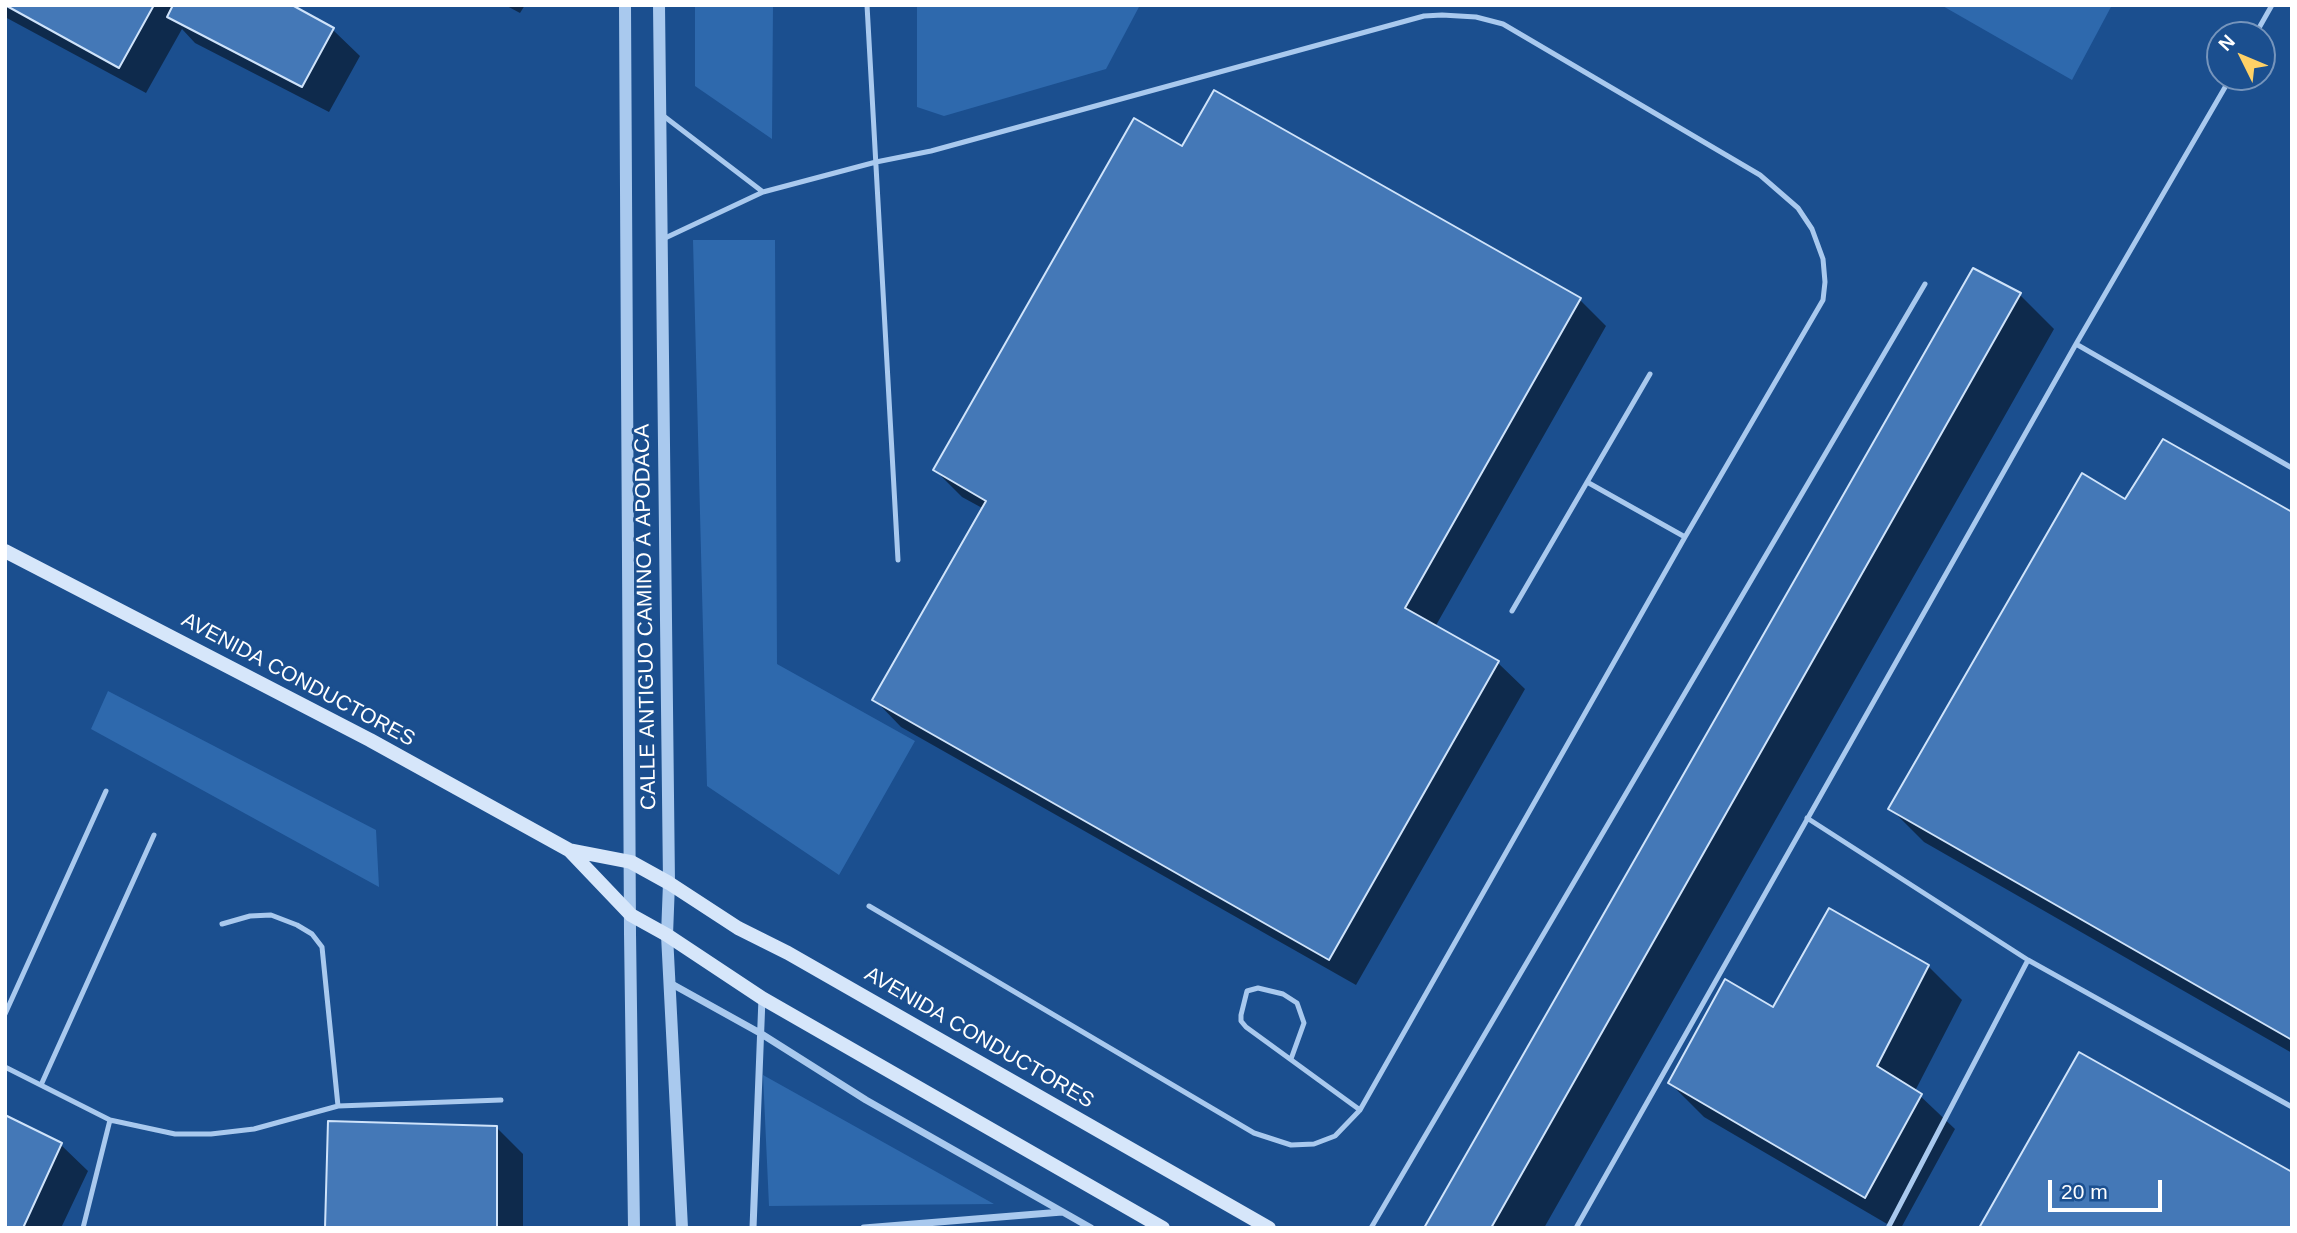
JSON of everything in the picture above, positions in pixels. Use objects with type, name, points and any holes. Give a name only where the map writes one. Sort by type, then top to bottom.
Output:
[{"type":"main road","name":"AVENIDA CONDUCTORES","points":[[5,551],[370,740],[569,850],[631,862],[738,928],[788,953],[1269,1228]]},
{"type":"main road","points":[[569,850],[631,915],[667,935],[762,998],[1163,1228]]},
{"type":"street","name":"CALLE ANTIGUO CAMINO A APODACA","points":[[625,5],[634,1228]]},
{"type":"street","name":"CALLE ANTIGUO CAMINO A APODACA","points":[[659,5],[667,935],[681,1228]]},
{"type":"street","points":[[669,982],[760,1033],[866,1100],[1091,1228]]},
{"type":"street","points":[[753,1228],[762,998]]},
{"type":"street","points":[[864,1228],[1063,1212]]},
{"type":"lane","points":[[867,5],[898,560]]},
{"type":"lane","points":[[2263,21],[2272,5]]},
{"type":"lane","points":[[660,240],[763,192],[876,162],[931,151],[1424,16],[1442,15],[1476,17],[1503,24],[1760,175],[1798,208],[1812,229],[1823,258],[1825,282],[1822,300],[1360,1110],[1335,1136],[1314,1144],[1292,1145],[1254,1133],[869,906]]},
{"type":"lane","points":[[1576,1228],[2076,344],[2223,91]]},
{"type":"lane","points":[[660,114],[763,192]]},
{"type":"lane","points":[[1371,1228],[1925,284]]},
{"type":"lane","points":[[2076,344],[2292,468]]},
{"type":"lane","points":[[1512,611],[1650,374]]},
{"type":"lane","points":[[1587,482],[1685,537]]},
{"type":"lane","points":[[5,1014],[106,791]]},
{"type":"lane","points":[[1807,818],[2028,960],[2292,1107]]},
{"type":"lane","points":[[41,1085],[153,835]]},
{"type":"lane","points":[[222,924],[250,916],[271,915],[305,929],[322,947],[338,1106]]},
{"type":"lane","points":[[1888,1228],[2028,960]]},
{"type":"lane","points":[[1291,1059],[1304,1023],[1297,1003],[1283,994],[1258,988],[1247,991],[1241,1021],[1252,1033],[1360,1110]]},
{"type":"lane","points":[[5,1067],[110,1120],[175,1134],[211,1135],[254,1129],[338,1106],[501,1100]]},
{"type":"lane","points":[[83,1228],[110,1120]]},
{"type":"shaded area","points":[[695,5],[773,5],[772,139],[695,86]]},
{"type":"shaded area","points":[[917,5],[1140,5],[1106,69],[944,116],[917,107]]},
{"type":"shaded area","points":[[1941,5],[2112,5],[2072,80]]},
{"type":"shaded area","points":[[693,240],[775,240],[777,664],[915,741],[839,875],[707,786]]},
{"type":"shaded area","points":[[108,691],[376,830],[379,887],[91,729]]},
{"type":"shaded area","points":[[763,1075],[994,1204],[769,1206]]},
{"type":"building","points":[[5,5],[154,5],[119,68]]},
{"type":"building","points":[[173,5],[292,5],[334,28],[302,87],[167,17]]},
{"type":"building","points":[[1214,90],[1581,298],[1405,608],[1499,661],[1329,960],[872,700],[986,501],[933,470],[1134,118],[1182,146]]},
{"type":"building","points":[[1973,268],[2021,293],[1491,1228],[1424,1228]]},
{"type":"building","points":[[2163,439],[2292,512],[2292,1040],[1888,809],[2082,473],[2125,499]]},
{"type":"building","points":[[1829,908],[1929,965],[1877,1066],[1922,1094],[1865,1198],[1668,1083],[1725,979],[1773,1007]]},
{"type":"building","points":[[2079,1052],[2292,1172],[2292,1228],[1979,1228]]},
{"type":"building","points":[[5,1115],[62,1143],[23,1228],[5,1228]]},
{"type":"building","points":[[328,1121],[497,1126],[497,1228],[325,1228]]}]
